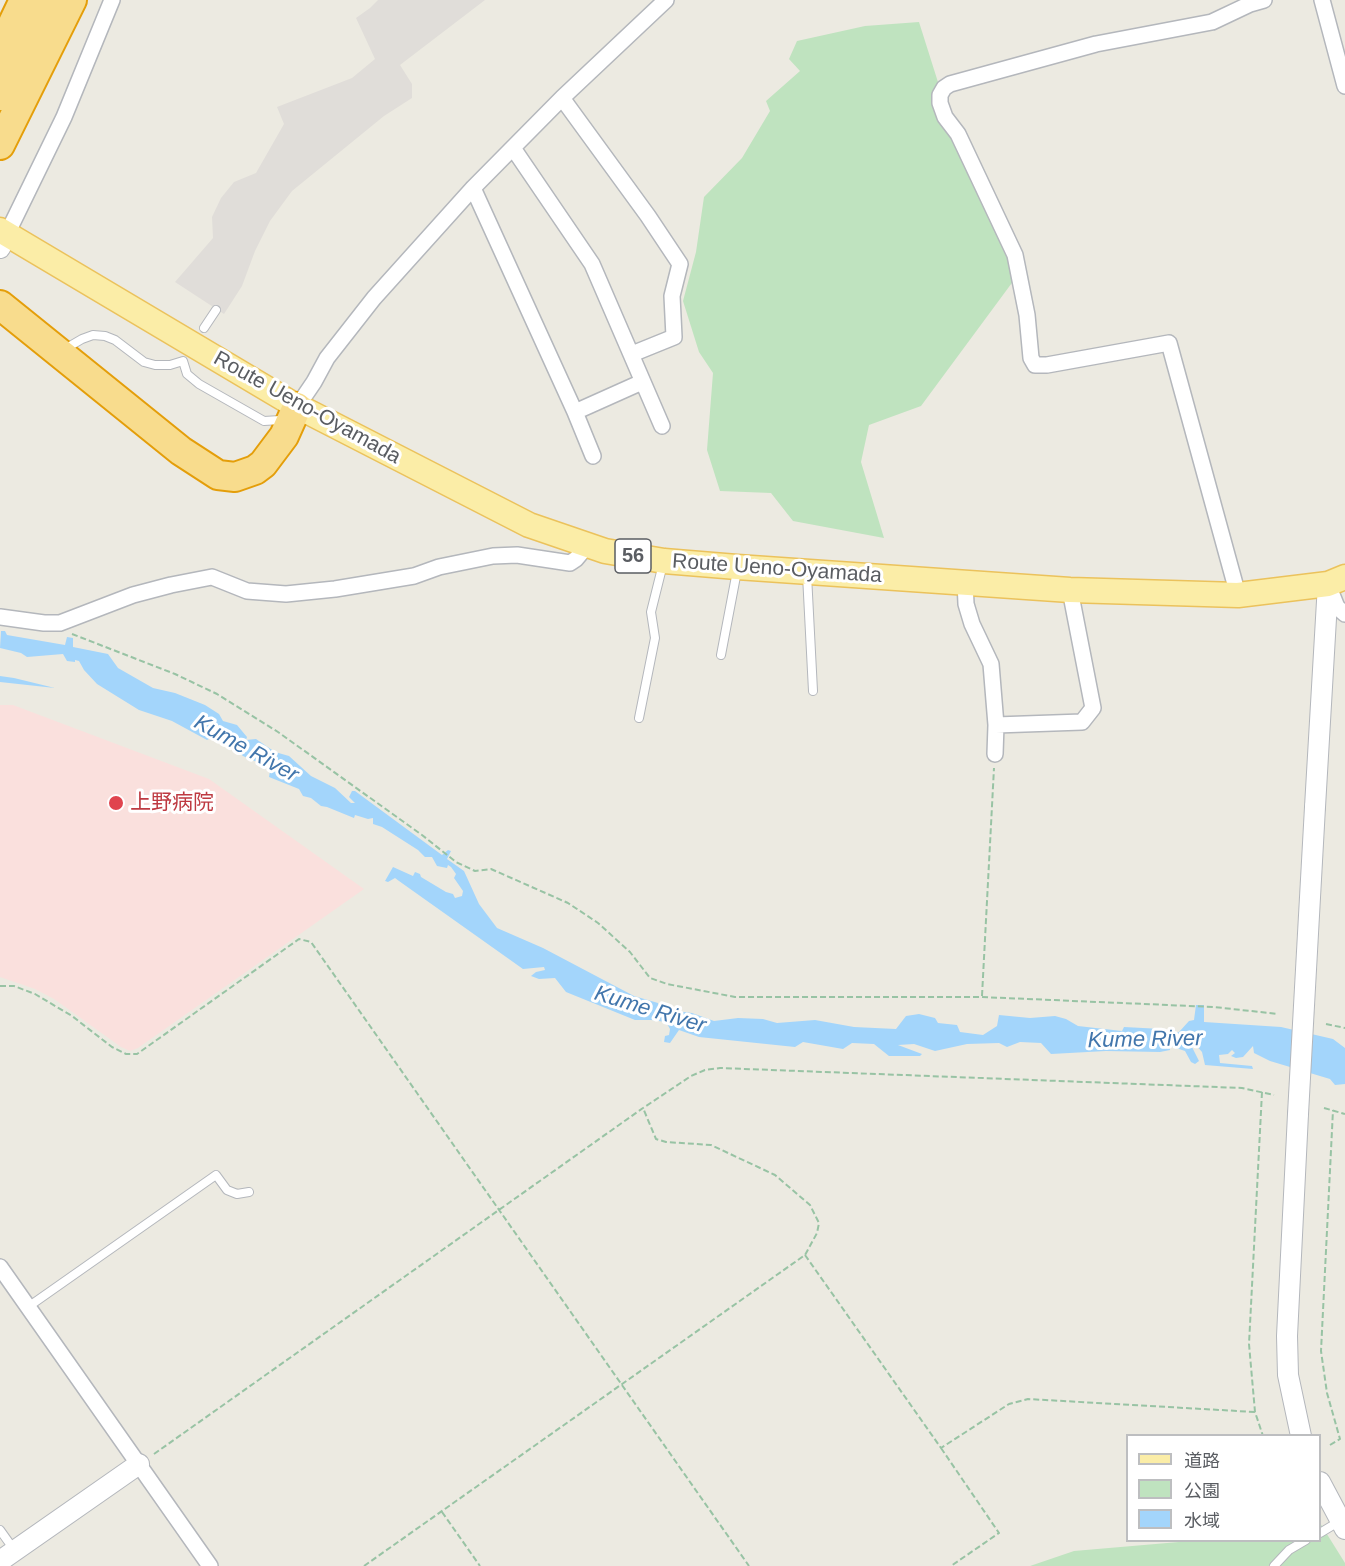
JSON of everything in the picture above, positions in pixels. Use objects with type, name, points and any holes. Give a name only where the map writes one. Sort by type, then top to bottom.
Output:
[{"type":"highway","points":[[0,50],[24,0]]},
{"type":"highway","points":[[0,96],[47,0]]},
{"type":"highway","points":[[0,145],[72,0]]},
{"type":"highway","points":[[0,288],[196,447],[219,460],[235,461],[253,453],[290,410]]},
{"type":"highway","points":[[0,305],[181,451],[218,475],[235,477],[255,470],[263,464],[284,436],[290,410]]},
{"type":"main road","name":"Route Ueno-Oyamada","points":[[2,237],[290,410],[519,520],[605,551],[664,561],[1070,590],[1238,595],[1337,580]]},
{"type":"street","points":[[2,237],[64,117],[112,0]]},
{"type":"street","points":[[290,410],[314,382],[327,358],[360,315],[473,189],[562,98],[666,0]]},
{"type":"street","points":[[1238,595],[1169,343],[1047,365],[1035,365],[1031,358],[1027,315],[1015,255],[957,134],[945,117],[940,95],[950,84],[1096,44],[1212,22],[1264,0]]},
{"type":"street","points":[[1322,0],[1345,86]]},
{"type":"street","points":[[562,98],[680,264],[672,296],[674,337],[632,354]]},
{"type":"street","points":[[513,148],[592,264],[662,426]]},
{"type":"street","points":[[473,189],[593,456]]},
{"type":"street","points":[[575,412],[642,382]]},
{"type":"street","points":[[0,616],[44,623],[60,622],[82,616],[133,595],[212,577],[247,591],[286,594],[335,589],[414,576],[456,562],[493,556],[517,555],[570,563],[581,553],[583,544]]},
{"type":"street","points":[[1337,580],[1338,607],[1345,614]]},
{"type":"street","points":[[1301,1434],[1288,1375],[1287,1336],[1316,807],[1337,580]]},
{"type":"street","points":[[965,581],[966,604],[972,624],[991,664],[996,725],[995,754]]},
{"type":"street","points":[[996,725],[1082,722],[1093,708],[1070,590]]},
{"type":"street","points":[[0,1267],[210,1566]]},
{"type":"street","points":[[7,1556],[139,1464]]},
{"type":"street","points":[[1321,1484],[1342,1525]]},
{"type":"lane","points":[[204,328],[216,310]]},
{"type":"lane","points":[[70,346],[93,335],[105,336],[115,340],[144,362],[170,365],[183,361],[187,374],[199,384],[264,421],[290,410]]},
{"type":"lane","points":[[639,718],[655,638],[651,612],[664,561]]},
{"type":"lane","points":[[721,655],[737,567]]},
{"type":"lane","points":[[807,571],[813,691]]},
{"type":"lane","points":[[28,1307],[216,1175],[227,1190],[237,1194],[249,1192]]},
{"type":"lane","points":[[1321,1533],[1342,1525]]},
{"type":"lane","points":[[0,1530],[7,1556]]},
{"type":"lane","points":[[1274,1566],[1289,1550],[1303,1542]]},
{"type":"path","points":[[44,623],[134,657],[217,694],[278,732],[456,862],[475,871],[491,869],[568,903],[598,922],[622,945],[650,978],[667,984],[735,996],[982,997],[1214,1007],[1278,1014]]},
{"type":"path","points":[[982,997],[995,754]]},
{"type":"path","points":[[0,986],[14,986],[35,994],[72,1016],[112,1047],[126,1054],[137,1054],[299,939],[311,942],[749,1566]]},
{"type":"path","points":[[1326,1024],[1345,1028]]},
{"type":"path","points":[[139,1464],[643,1108],[691,1076],[705,1070],[720,1068],[1242,1088],[1274,1095]]},
{"type":"path","points":[[1262,1092],[1249,1344],[1255,1412],[1262,1434]]},
{"type":"path","points":[[364,1566],[621,1383],[805,1256],[817,1233],[819,1223],[810,1205],[775,1175],[711,1145],[666,1142],[656,1139],[643,1108]]},
{"type":"path","points":[[1324,1108],[1345,1114]]},
{"type":"path","points":[[1330,1445],[1340,1439],[1328,1393],[1321,1351],[1333,1110]]},
{"type":"path","points":[[805,1256],[999,1533],[951,1566]]},
{"type":"path","points":[[941,1448],[1009,1404],[1028,1399],[1255,1412]]},
{"type":"path","points":[[442,1512],[480,1566]]},
{"type":"shaded area","points":[[378,0],[485,0],[400,65],[412,84],[412,98],[384,116],[292,191],[270,221],[255,251],[242,286],[224,314],[175,282],[213,238],[212,217],[221,198],[234,182],[256,173],[284,124],[277,107],[352,78],[375,59],[356,18]]},
{"type":"shaded area","points":[[0,705],[13,705],[209,779],[364,889],[138,1048],[130,1051],[121,1047],[54,999],[35,989],[0,977]]},
{"type":"green space","points":[[919,22],[955,136],[1017,276],[921,406],[869,425],[861,462],[884,538],[793,521],[771,493],[720,491],[707,450],[713,373],[699,352],[683,301],[696,252],[704,197],[742,158],[770,111],[766,101],[800,71],[789,59],[797,41],[865,26]]},
{"type":"green space","points":[[1321,1525],[1345,1566],[1030,1566],[1074,1551],[1179,1542],[1321,1542]]},
{"type":"water","name":"Kume River","points":[[1,631],[5,631],[7,635],[65,645],[67,637],[73,638],[73,647],[108,654],[118,668],[153,688],[175,693],[205,705],[219,714],[223,721],[237,725],[247,737],[246,740],[256,739],[275,752],[289,756],[311,776],[335,788],[351,803],[355,803],[349,797],[352,791],[355,791],[442,855],[448,850],[451,851],[447,859],[464,871],[479,904],[497,928],[543,948],[634,996],[658,1003],[659,1007],[692,1013],[714,1021],[738,1018],[763,1019],[777,1023],[815,1020],[854,1027],[896,1029],[906,1016],[919,1014],[935,1018],[938,1023],[957,1025],[960,1032],[983,1035],[997,1026],[999,1015],[1030,1018],[1055,1016],[1078,1026],[1122,1031],[1124,1027],[1162,1029],[1172,1034],[1179,1032],[1189,1021],[1194,1020],[1196,1005],[1204,1005],[1204,1022],[1281,1027],[1333,1039],[1345,1048],[1345,1084],[1335,1085],[1330,1079],[1270,1061],[1254,1053],[1253,1046],[1243,1057],[1231,1056],[1235,1053],[1232,1050],[1228,1054],[1219,1055],[1220,1063],[1252,1066],[1253,1069],[1205,1065],[1202,1052],[1195,1044],[1191,1045],[1199,1061],[1195,1064],[1191,1062],[1185,1051],[1170,1046],[1170,1050],[1160,1052],[1106,1051],[1051,1054],[1041,1043],[1020,1042],[1007,1047],[999,1043],[967,1044],[935,1051],[914,1044],[898,1045],[922,1054],[920,1056],[889,1056],[874,1044],[852,1043],[843,1049],[803,1042],[795,1047],[699,1037],[679,1030],[670,1043],[664,1042],[670,1029],[666,1022],[635,1020],[566,992],[555,978],[539,979],[531,976],[545,970],[544,967],[523,969],[395,878],[388,882],[385,881],[393,867],[413,876],[415,872],[420,874],[421,877],[453,894],[455,898],[462,896],[463,891],[454,878],[456,874],[451,867],[437,866],[432,857],[425,857],[382,827],[373,824],[373,818],[368,819],[355,815],[354,818],[321,806],[311,798],[303,796],[299,789],[269,777],[270,771],[264,765],[243,756],[229,743],[219,741],[215,736],[207,740],[172,721],[139,710],[97,684],[79,661],[67,661],[63,654],[27,657],[21,653],[0,648]]},
{"type":"water","points":[[0,676],[14,678],[55,688],[0,682]]},
{"type":"place","name":"上野病院","points":[[116,803]]}]
